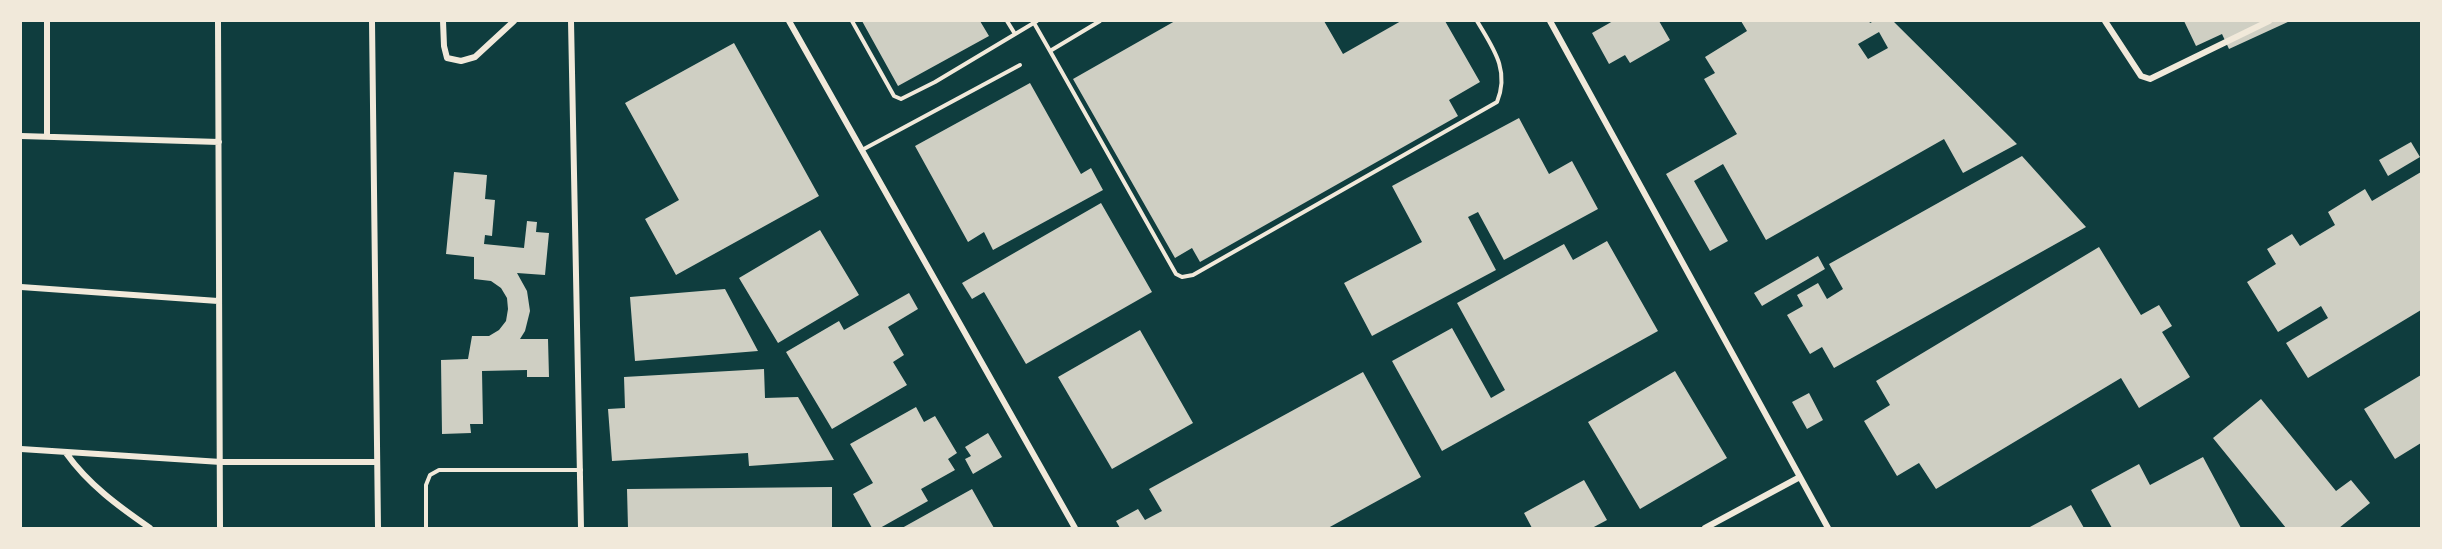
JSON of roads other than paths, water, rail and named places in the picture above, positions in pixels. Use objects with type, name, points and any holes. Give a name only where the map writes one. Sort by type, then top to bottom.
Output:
[{"type":"street","points":[[47,21],[47,136]]},
{"type":"street","points":[[218,21],[220,528]]},
{"type":"street","points":[[372,21],[378,528]]},
{"type":"street","points":[[443,21],[447,58],[461,61],[475,57],[514,21]]},
{"type":"street","points":[[571,21],[581,528]]},
{"type":"street","points":[[789,21],[1075,528]]},
{"type":"street","points":[[1550,21],[1798,478],[1828,528]]},
{"type":"street","points":[[2105,21],[2141,76],[2150,79],[2269,21]]},
{"type":"street","points":[[21,136],[219,142]]},
{"type":"street","points":[[21,287],[218,301]]},
{"type":"street","points":[[21,449],[221,462],[376,462]]},
{"type":"street","points":[[66,453],[81,474],[94,486],[150,528]]},
{"type":"street","points":[[1706,528],[1798,478]]},
{"type":"lane","points":[[852,21],[894,96],[901,99],[935,82],[1036,22],[1050,51],[1170,264],[1176,274],[1182,277],[1193,276],[1497,102],[1503,87],[1499,59],[1477,21]]},
{"type":"lane","points":[[1007,21],[1015,34]]},
{"type":"lane","points":[[1050,51],[1100,21]]},
{"type":"lane","points":[[862,150],[1020,65]]},
{"type":"lane","points":[[426,528],[426,485],[430,475],[439,470],[581,470]]}]
